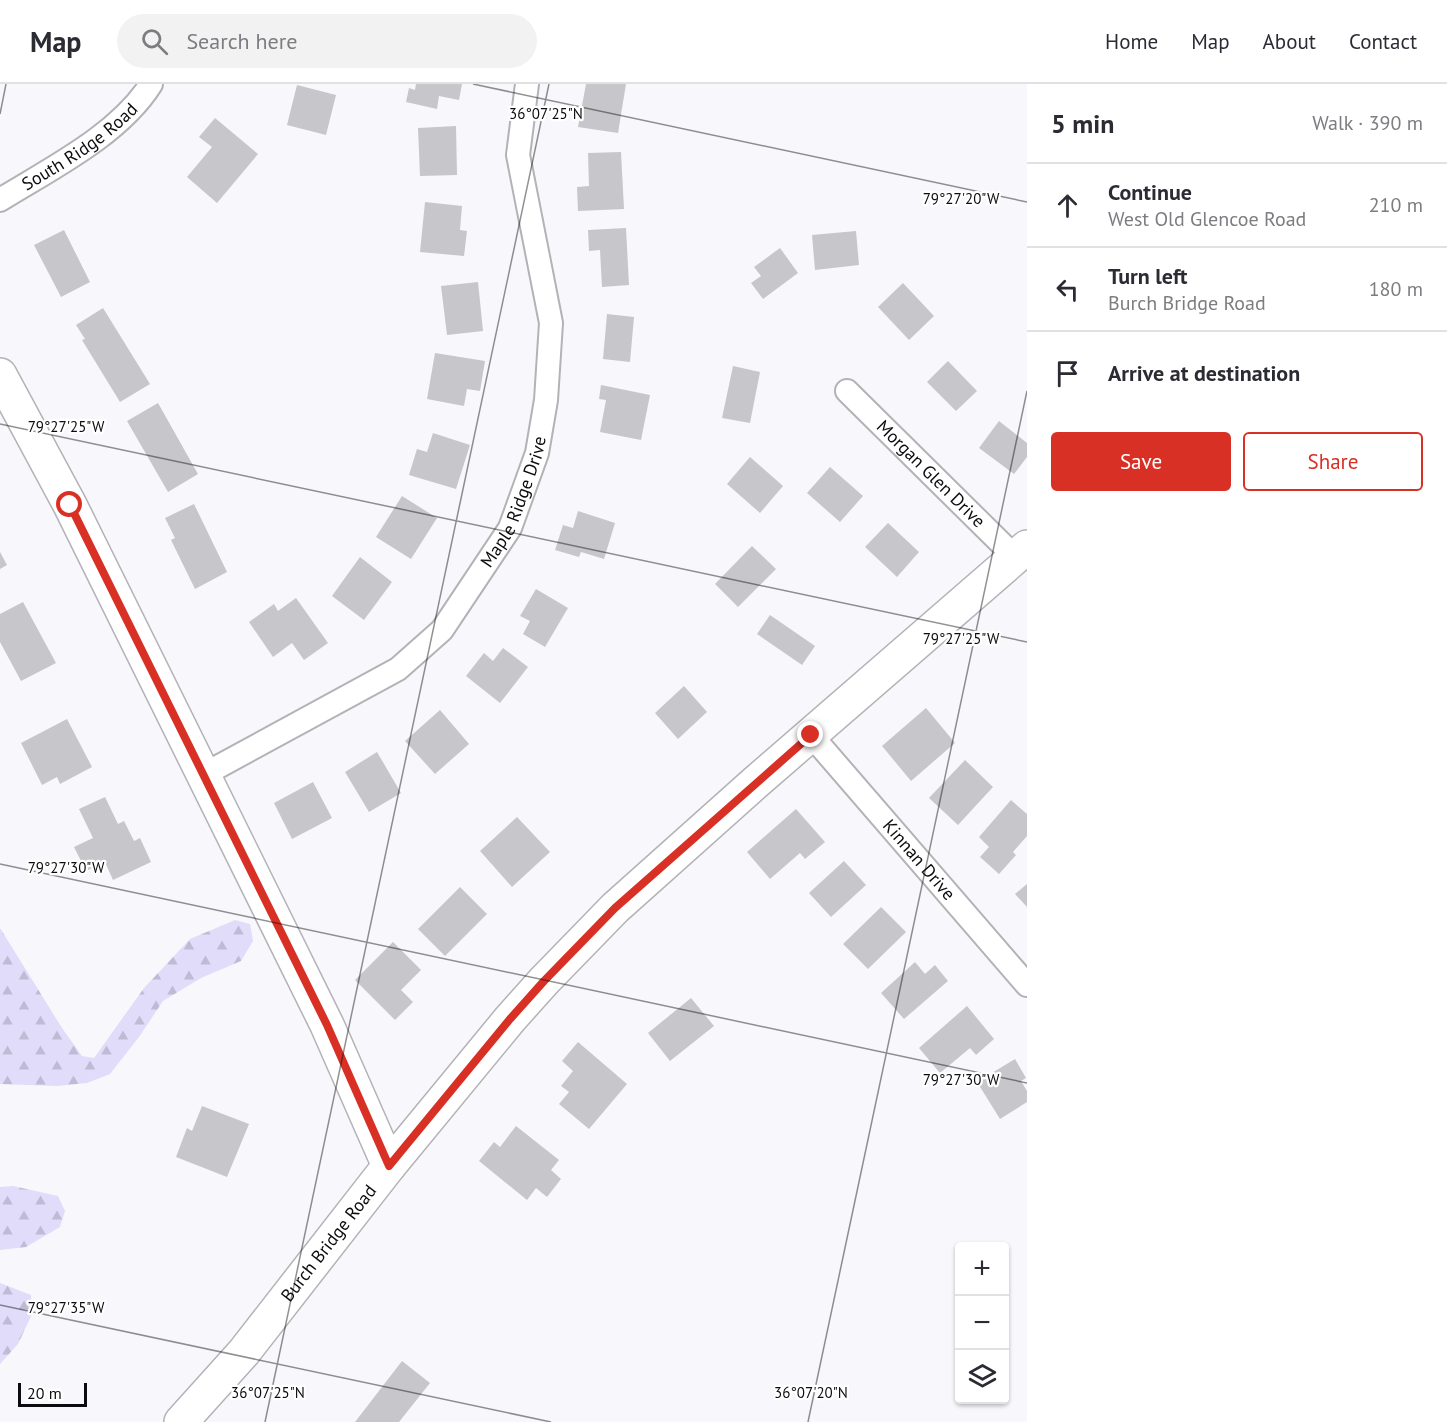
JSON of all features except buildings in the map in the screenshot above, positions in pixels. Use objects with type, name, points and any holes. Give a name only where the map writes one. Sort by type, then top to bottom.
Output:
[{"type":"street","name":"South Ridge Road","points":[[0,200],[91,144],[135,105],[150,84]]},
{"type":"street","name":"Maple Ridge Drive","points":[[203,775],[398,669],[442,630],[510,528],[537,453],[546,400],[551,323],[518,155],[527,84]]},
{"type":"street","points":[[0,375],[70,505],[327,1025],[389,1166]]},
{"type":"street","name":"Morgan Glen Drive","points":[[846,391],[1021,552]]},
{"type":"street","name":"Burch Bridge Road","points":[[182,1422],[244,1352],[389,1166],[544,981],[615,908],[1021,552]]},
{"type":"street","name":"Kinnan Drive","points":[[811,735],[1027,985]]},
{"type":"green space","points":[[235,920],[250,924],[253,941],[241,961],[201,978],[163,1001],[110,1074],[87,1083],[57,1086],[0,1084],[0,928],[82,1056],[94,1058],[144,988],[190,939]]},
{"type":"green space","points":[[13,1186],[58,1196],[65,1211],[60,1227],[26,1247],[0,1250],[0,1187]]},
{"type":"green space","points":[[0,1283],[31,1295],[32,1314],[18,1344],[0,1364]]},
{"type":"route","points":[[70,505],[327,1025],[389,1166],[510,1019],[615,908],[811,735]]}]
